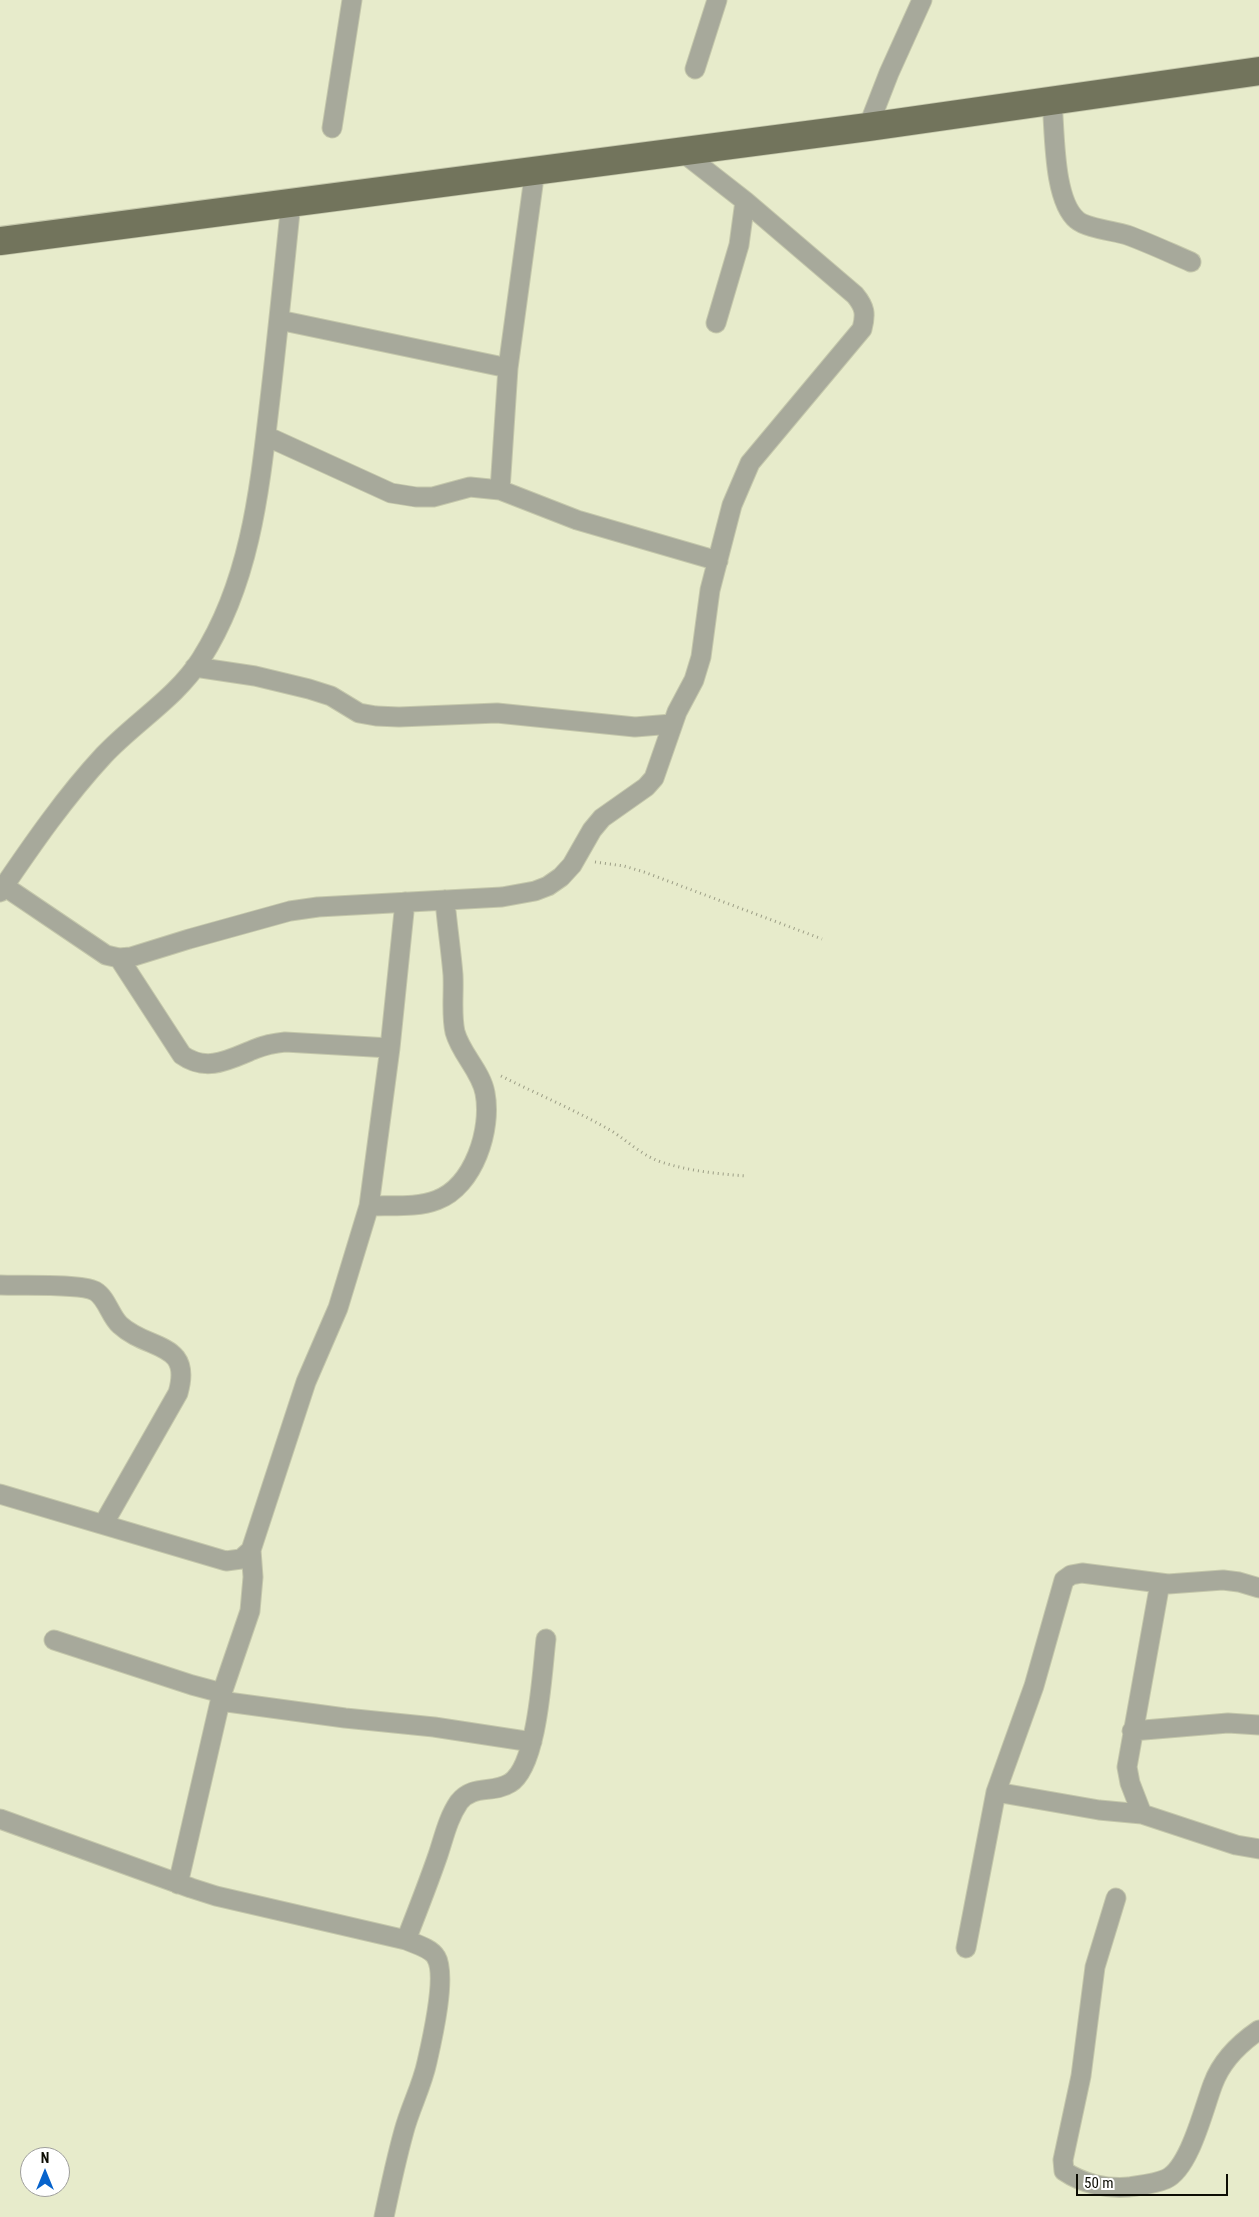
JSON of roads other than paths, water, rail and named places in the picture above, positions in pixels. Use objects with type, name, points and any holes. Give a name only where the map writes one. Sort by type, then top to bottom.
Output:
[{"type":"main road","points":[[0,240],[868,127],[1259,71]]},
{"type":"street","points":[[332,128],[352,0]]},
{"type":"street","points":[[695,69],[717,0]]},
{"type":"street","points":[[868,127],[889,73],[922,0]]},
{"type":"street","points":[[1052,102],[1059,175],[1064,199],[1070,213],[1078,222],[1127,235],[1191,262]]},
{"type":"street","points":[[291,202],[266,436],[254,516],[243,569],[223,617],[195,667],[179,686],[112,747],[93,767],[59,808],[2,889],[106,955],[119,958],[131,957],[189,938],[290,911],[318,906],[473,900],[535,891],[548,886],[561,877],[572,865],[592,830],[602,818],[646,787],[654,778],[672,724],[694,680],[701,657],[710,590],[732,505],[750,463],[862,329],[865,317],[863,305],[855,295],[746,201],[681,151]]},
{"type":"street","points":[[500,490],[508,368],[535,170]]},
{"type":"street","points":[[716,322],[739,245],[746,201]]},
{"type":"street","points":[[279,320],[508,368]]},
{"type":"street","points":[[266,436],[391,493],[416,497],[433,497],[470,488],[500,490],[577,520],[718,561]]},
{"type":"street","points":[[195,667],[255,676],[300,686],[331,696],[360,713],[376,716],[399,717],[496,713],[635,727],[672,724]]},
{"type":"street","points":[[369,1206],[416,1204],[437,1200],[452,1191],[474,1166],[482,1142],[486,1112],[485,1093],[480,1076],[469,1060],[456,1032],[453,974],[445,900]]},
{"type":"street","points":[[178,1884],[221,1697],[250,1611],[253,1577],[251,1550],[306,1382],[338,1308],[369,1206],[390,1048],[404,902]]},
{"type":"street","points":[[119,958],[182,1055],[192,1061],[204,1064],[223,1061],[269,1044],[286,1042],[390,1048]]},
{"type":"street","points":[[0,1285],[82,1288],[96,1292],[104,1300],[116,1322],[127,1332],[163,1348],[177,1358],[182,1367],[182,1379],[178,1393],[104,1523]]},
{"type":"street","points":[[0,1494],[104,1523],[226,1561],[241,1558],[251,1550]]},
{"type":"street","points":[[966,1948],[996,1792],[1034,1686],[1064,1580],[1071,1575],[1082,1573],[1160,1583],[1222,1580],[1239,1582],[1259,1588]]},
{"type":"street","points":[[1142,1814],[1130,1783],[1127,1767],[1160,1583]]},
{"type":"street","points":[[406,1940],[439,1853],[445,1831],[460,1801],[469,1793],[479,1789],[506,1786],[517,1779],[526,1764],[532,1742],[546,1639]]},
{"type":"street","points":[[54,1640],[221,1697],[344,1718],[434,1727],[532,1742]]},
{"type":"street","points":[[1132,1731],[1228,1724],[1259,1725]]},
{"type":"street","points":[[996,1792],[1100,1810],[1142,1814],[1236,1845],[1259,1850]]},
{"type":"street","points":[[0,1819],[216,1896],[406,1940],[423,1947],[435,1955],[440,1969],[440,1987],[427,2062],[404,2130],[393,2170],[384,2217]]},
{"type":"street","points":[[1116,1898],[1095,1966],[1081,2076],[1063,2160],[1064,2171],[1076,2180],[1103,2186],[1146,2185],[1168,2179],[1189,2150],[1200,2125],[1213,2083],[1227,2058],[1259,2030]]}]
